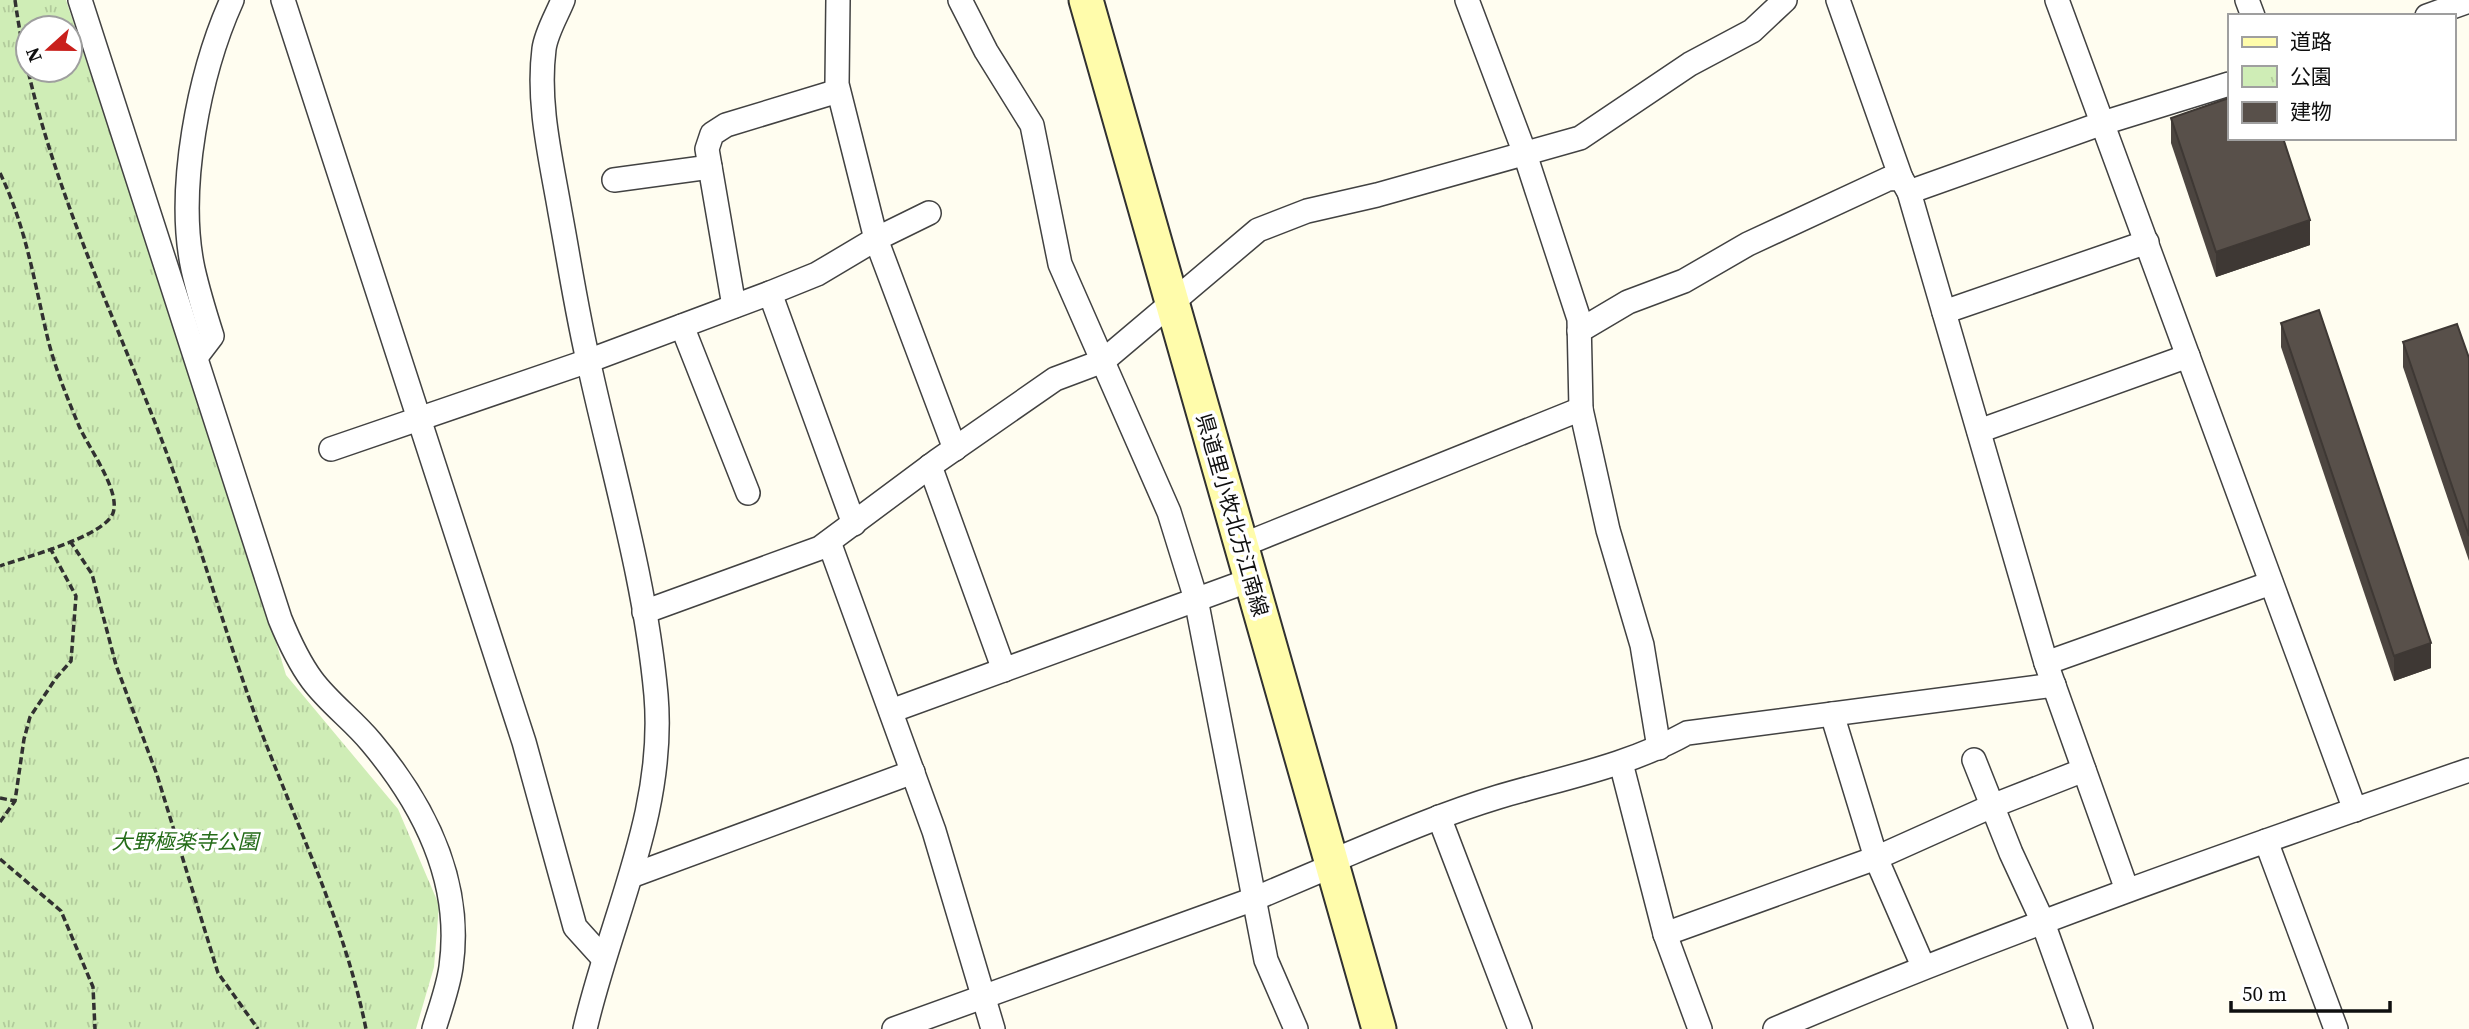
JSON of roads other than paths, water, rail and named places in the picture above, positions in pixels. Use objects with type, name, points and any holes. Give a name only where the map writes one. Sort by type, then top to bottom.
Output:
[{"type":"main road","name":"県道里小牧北方江南線","points":[[1086,0],[1379,1029]]},
{"type":"street","points":[[80,0],[280,619],[293,652],[313,681],[371,741],[414,799],[432,836],[452,897],[454,928],[451,968],[434,1029]]},
{"type":"street","points":[[196,357],[212,336],[192,267],[188,191],[194,131],[208,68],[232,0]]},
{"type":"street","points":[[284,0],[524,742],[575,927],[603,958]]},
{"type":"street","points":[[564,0],[544,47],[543,113],[588,361],[626,517],[656,695],[655,782],[631,876],[603,958],[585,1029]]},
{"type":"street","points":[[838,0],[838,91],[876,239],[955,449]]},
{"type":"street","points":[[960,0],[986,51],[1032,125],[1060,264],[1169,512],[1196,599],[1266,960],[1296,1029]]},
{"type":"street","points":[[1467,0],[1524,151],[1579,319],[1581,409],[1608,530],[1642,645],[1659,748]]},
{"type":"street","points":[[644,612],[820,548],[930,466],[1055,379],[1103,361],[1258,230],[1307,211],[1377,195],[1524,151],[1580,138],[1690,64],[1752,31],[1785,0]]},
{"type":"street","points":[[1838,0],[1905,185],[2046,663],[2127,890]]},
{"type":"street","points":[[2057,0],[2355,810]]},
{"type":"street","points":[[2433,14],[2469,1]]},
{"type":"street","points":[[1579,331],[1628,302],[1684,281],[1779,230],[1888,179],[1905,185],[2228,84]]},
{"type":"street","points":[[734,306],[707,149],[712,134],[726,125],[838,91]]},
{"type":"street","points":[[614,180],[710,167]]},
{"type":"street","points":[[331,449],[588,361],[770,293],[817,274],[876,239],[929,213]]},
{"type":"street","points":[[1944,312],[2147,242]]},
{"type":"street","points":[[770,293],[854,524]]},
{"type":"street","points":[[682,326],[748,493]]},
{"type":"street","points":[[1979,431],[2188,356]]},
{"type":"street","points":[[1240,546],[1581,409]]},
{"type":"street","points":[[930,466],[1003,670]]},
{"type":"street","points":[[829,542],[934,831],[993,1029]]},
{"type":"street","points":[[891,711],[1250,580]]},
{"type":"street","points":[[2046,663],[2271,583]]},
{"type":"street","points":[[894,1029],[1254,898],[1440,817],[1621,763],[1687,733],[2054,685]]},
{"type":"street","points":[[1832,714],[1875,858],[1923,966]]},
{"type":"street","points":[[1974,760],[2042,920],[2081,1029]]},
{"type":"street","points":[[1621,763],[1665,934],[1700,1029]]},
{"type":"street","points":[[1665,934],[1875,858],[1992,806],[2084,770]]},
{"type":"street","points":[[1775,1029],[1923,966],[2042,920],[2469,770]]},
{"type":"street","points":[[631,876],[913,772]]},
{"type":"street","points":[[1440,817],[1520,1029]]},
{"type":"street","points":[[2266,841],[2336,1029]]},
{"type":"park label","name":"大野極楽寺公園","points":[[185,842]]}]
